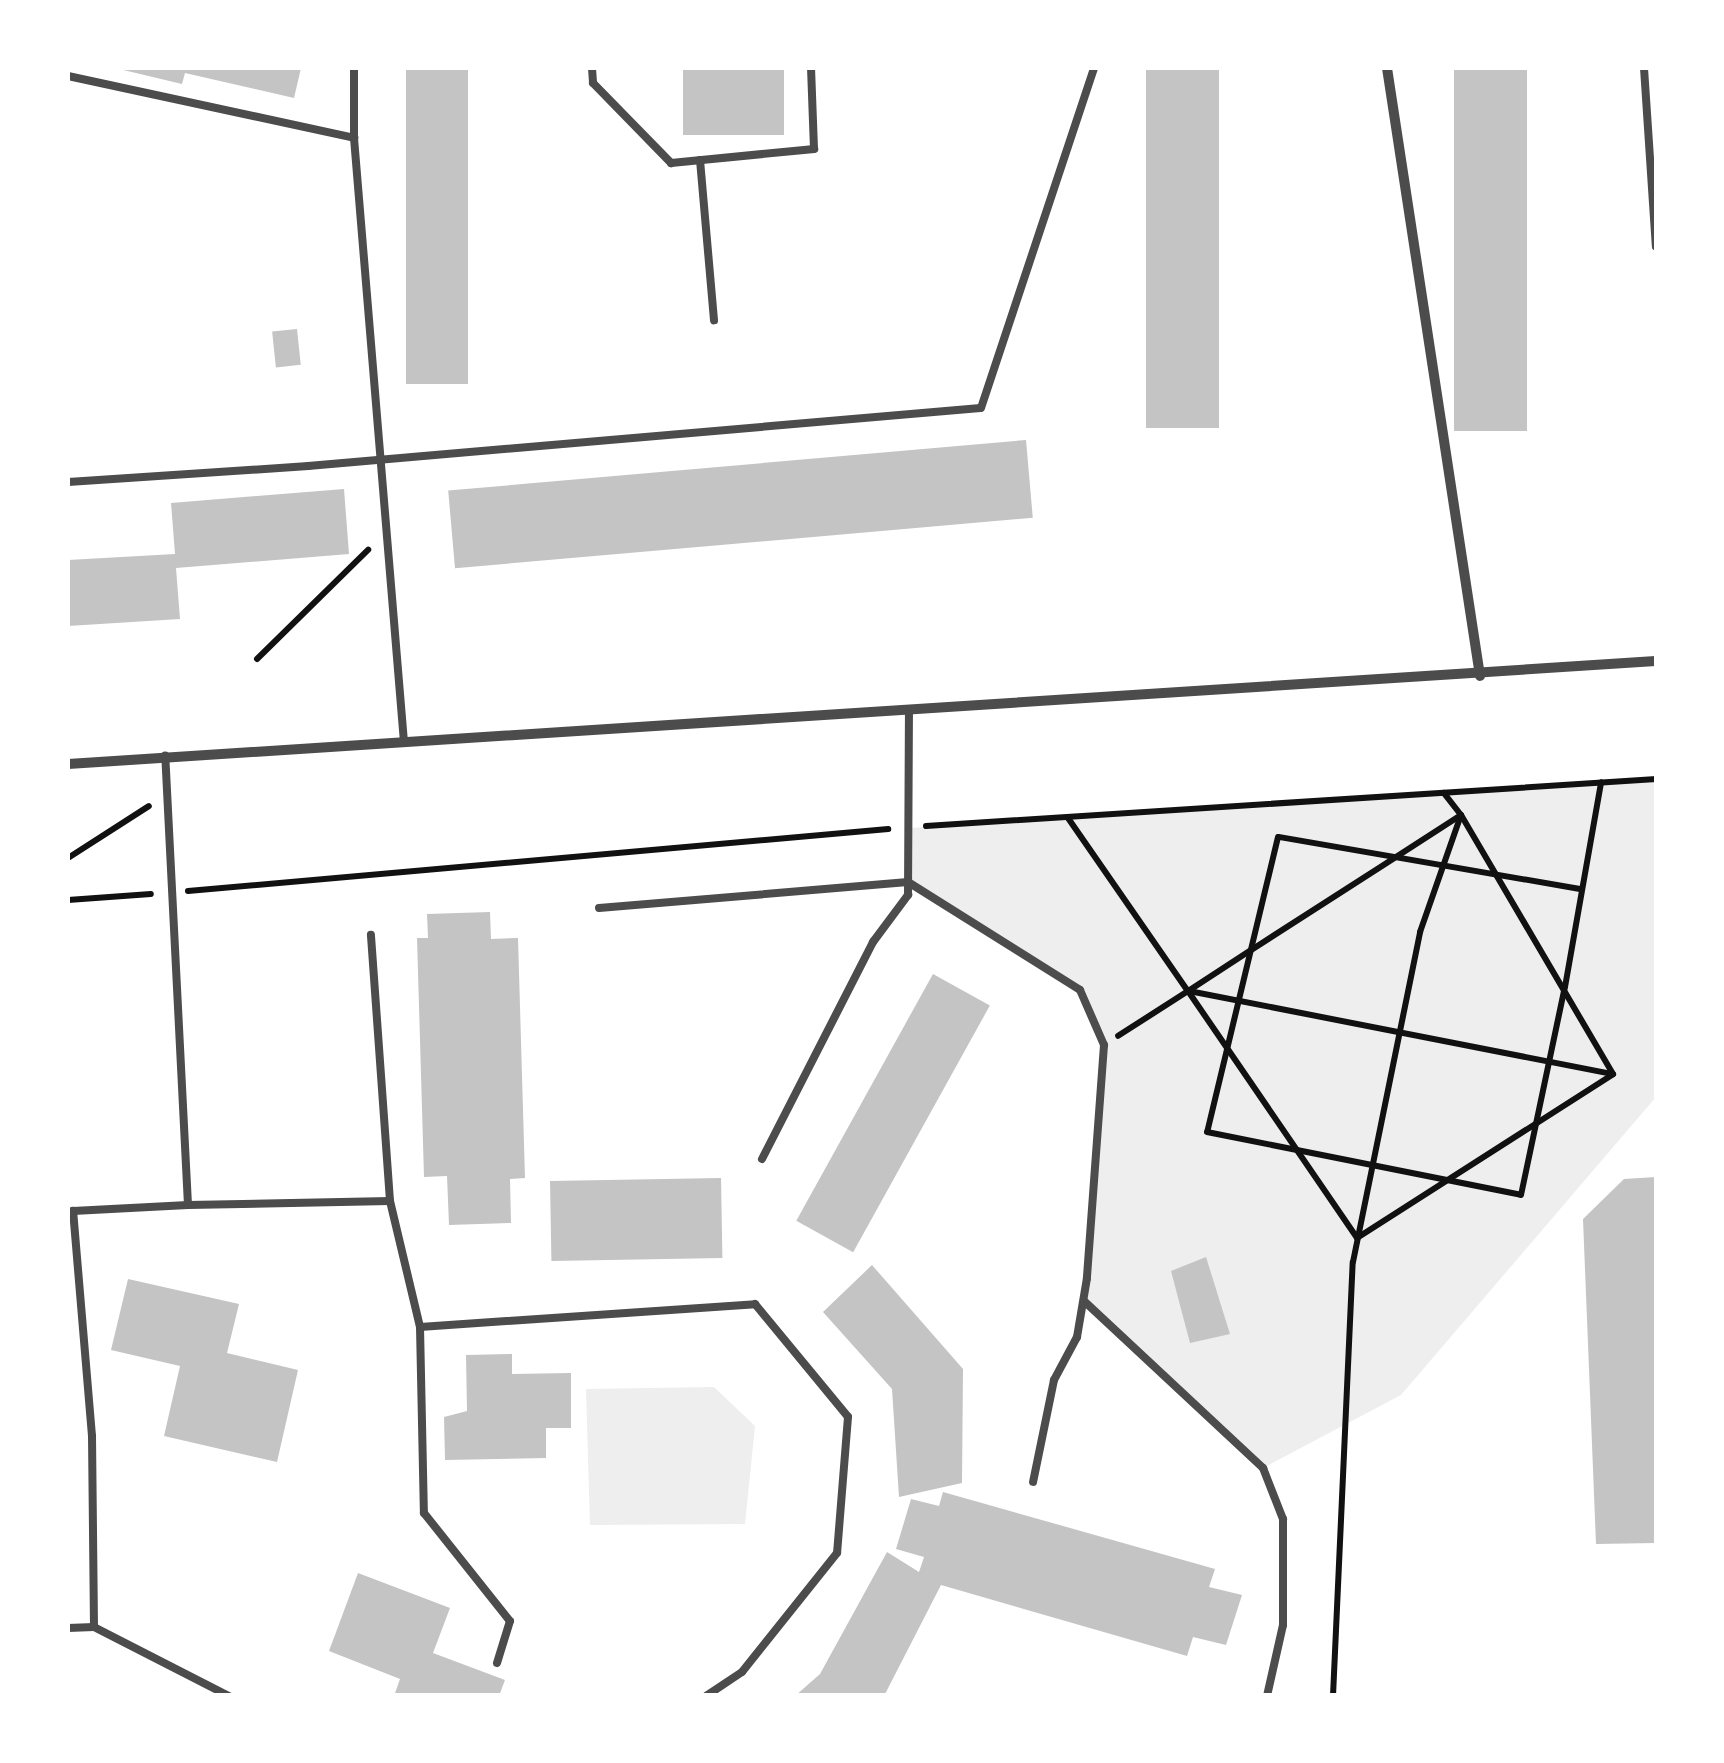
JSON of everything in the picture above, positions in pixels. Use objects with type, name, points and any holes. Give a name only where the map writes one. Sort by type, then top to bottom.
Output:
[{"type":"street","points":[[1387,68],[1480,676]]},
{"type":"street","points":[[68,764],[1656,662]]},
{"type":"lane","points":[[354,68],[354,138],[404,742]]},
{"type":"lane","points":[[592,68],[594,83],[671,162],[814,149],[811,68]]},
{"type":"lane","points":[[68,482],[381,460],[982,408],[1094,68]]},
{"type":"lane","points":[[1644,68],[1656,247]]},
{"type":"lane","points":[[68,76],[354,138]]},
{"type":"lane","points":[[700,160],[714,320]]},
{"type":"lane","points":[[762,1158],[873,942],[908,895],[909,710]]},
{"type":"lane","points":[[165,756],[188,1205]]},
{"type":"lane","points":[[599,908],[908,882],[1080,990],[1104,1045],[1084,1301],[1077,1338],[1054,1380],[1033,1482]]},
{"type":"lane","points":[[371,935],[390,1201],[420,1327],[424,1512],[510,1621],[497,1663]]},
{"type":"lane","points":[[94,1627],[92,1436],[73,1211],[390,1201]]},
{"type":"lane","points":[[1084,1301],[1264,1468],[1283,1519],[1283,1625],[1267,1696]]},
{"type":"lane","points":[[420,1327],[755,1304],[848,1417],[837,1553],[742,1672],[706,1696]]},
{"type":"lane","points":[[68,1628],[94,1627],[228,1696]]},
{"type":"path","points":[[257,659],[387,532]]},
{"type":"path","points":[[68,900],[909,828],[1656,779]]},
{"type":"path","points":[[1580,889],[1278,837],[1207,1132],[1521,1195],[1565,986],[1600,782]]},
{"type":"path","points":[[1444,793],[1462,815],[1494,874],[1565,986],[1613,1074]]},
{"type":"path","points":[[68,858],[167,794]]},
{"type":"path","points":[[1104,1045],[1462,815]]},
{"type":"path","points":[[1333,1696],[1357,1238],[1420,932],[1462,815]]},
{"type":"path","points":[[1068,817],[1357,1238]]},
{"type":"path","points":[[1188,991],[1613,1074]]},
{"type":"path","points":[[1357,1238],[1613,1074]]},
{"type":"shaded area","points":[[1656,780],[1656,1097],[1401,1395],[1263,1468],[1084,1301],[1104,1045],[1080,990],[908,882],[909,828]]},
{"type":"shaded area","points":[[714,1387],[755,1426],[745,1524],[590,1525],[586,1389]]},
{"type":"building","points":[[115,68],[301,68],[294,98],[185,73],[182,84]]},
{"type":"building","points":[[406,68],[468,68],[468,384],[406,384]]},
{"type":"building","points":[[683,68],[784,68],[784,135],[683,135]]},
{"type":"building","points":[[1146,68],[1219,68],[1219,428],[1146,428]]},
{"type":"building","points":[[1454,68],[1527,68],[1527,431],[1454,431]]},
{"type":"building","points":[[297,329],[301,365],[276,367],[272,332]]},
{"type":"building","points":[[1026,440],[1033,518],[455,568],[448,491]]},
{"type":"building","points":[[344,489],[349,554],[176,568],[180,619],[68,626],[68,560],[175,554],[171,503]]},
{"type":"building","points":[[490,912],[491,939],[518,938],[525,1178],[510,1179],[511,1223],[449,1225],[447,1176],[424,1177],[417,938],[428,938],[427,914]]},
{"type":"building","points":[[933,974],[990,1006],[853,1252],[796,1221]]},
{"type":"building","points":[[1656,1177],[1656,1543],[1596,1544],[1583,1219],[1624,1179]]},
{"type":"building","points":[[721,1178],[722,1258],[551,1261],[550,1181]]},
{"type":"building","points":[[1206,1257],[1230,1334],[1190,1343],[1171,1271]]},
{"type":"building","points":[[872,1265],[963,1369],[962,1483],[899,1497],[892,1389],[823,1312]]},
{"type":"building","points":[[128,1279],[239,1304],[227,1353],[298,1370],[277,1462],[164,1436],[180,1366],[111,1350]]},
{"type":"building","points":[[512,1354],[512,1374],[571,1373],[571,1428],[546,1428],[546,1458],[445,1460],[444,1417],[467,1411],[466,1355]]},
{"type":"building","points":[[943,1492],[1215,1569],[1209,1587],[1242,1595],[1226,1645],[1193,1637],[1187,1656],[941,1585],[884,1696],[795,1696],[820,1674],[887,1552],[919,1572],[924,1557],[896,1549],[911,1499],[939,1506]]},
{"type":"building","points":[[358,1573],[450,1608],[433,1653],[505,1680],[499,1696],[394,1696],[400,1679],[329,1651]]}]
